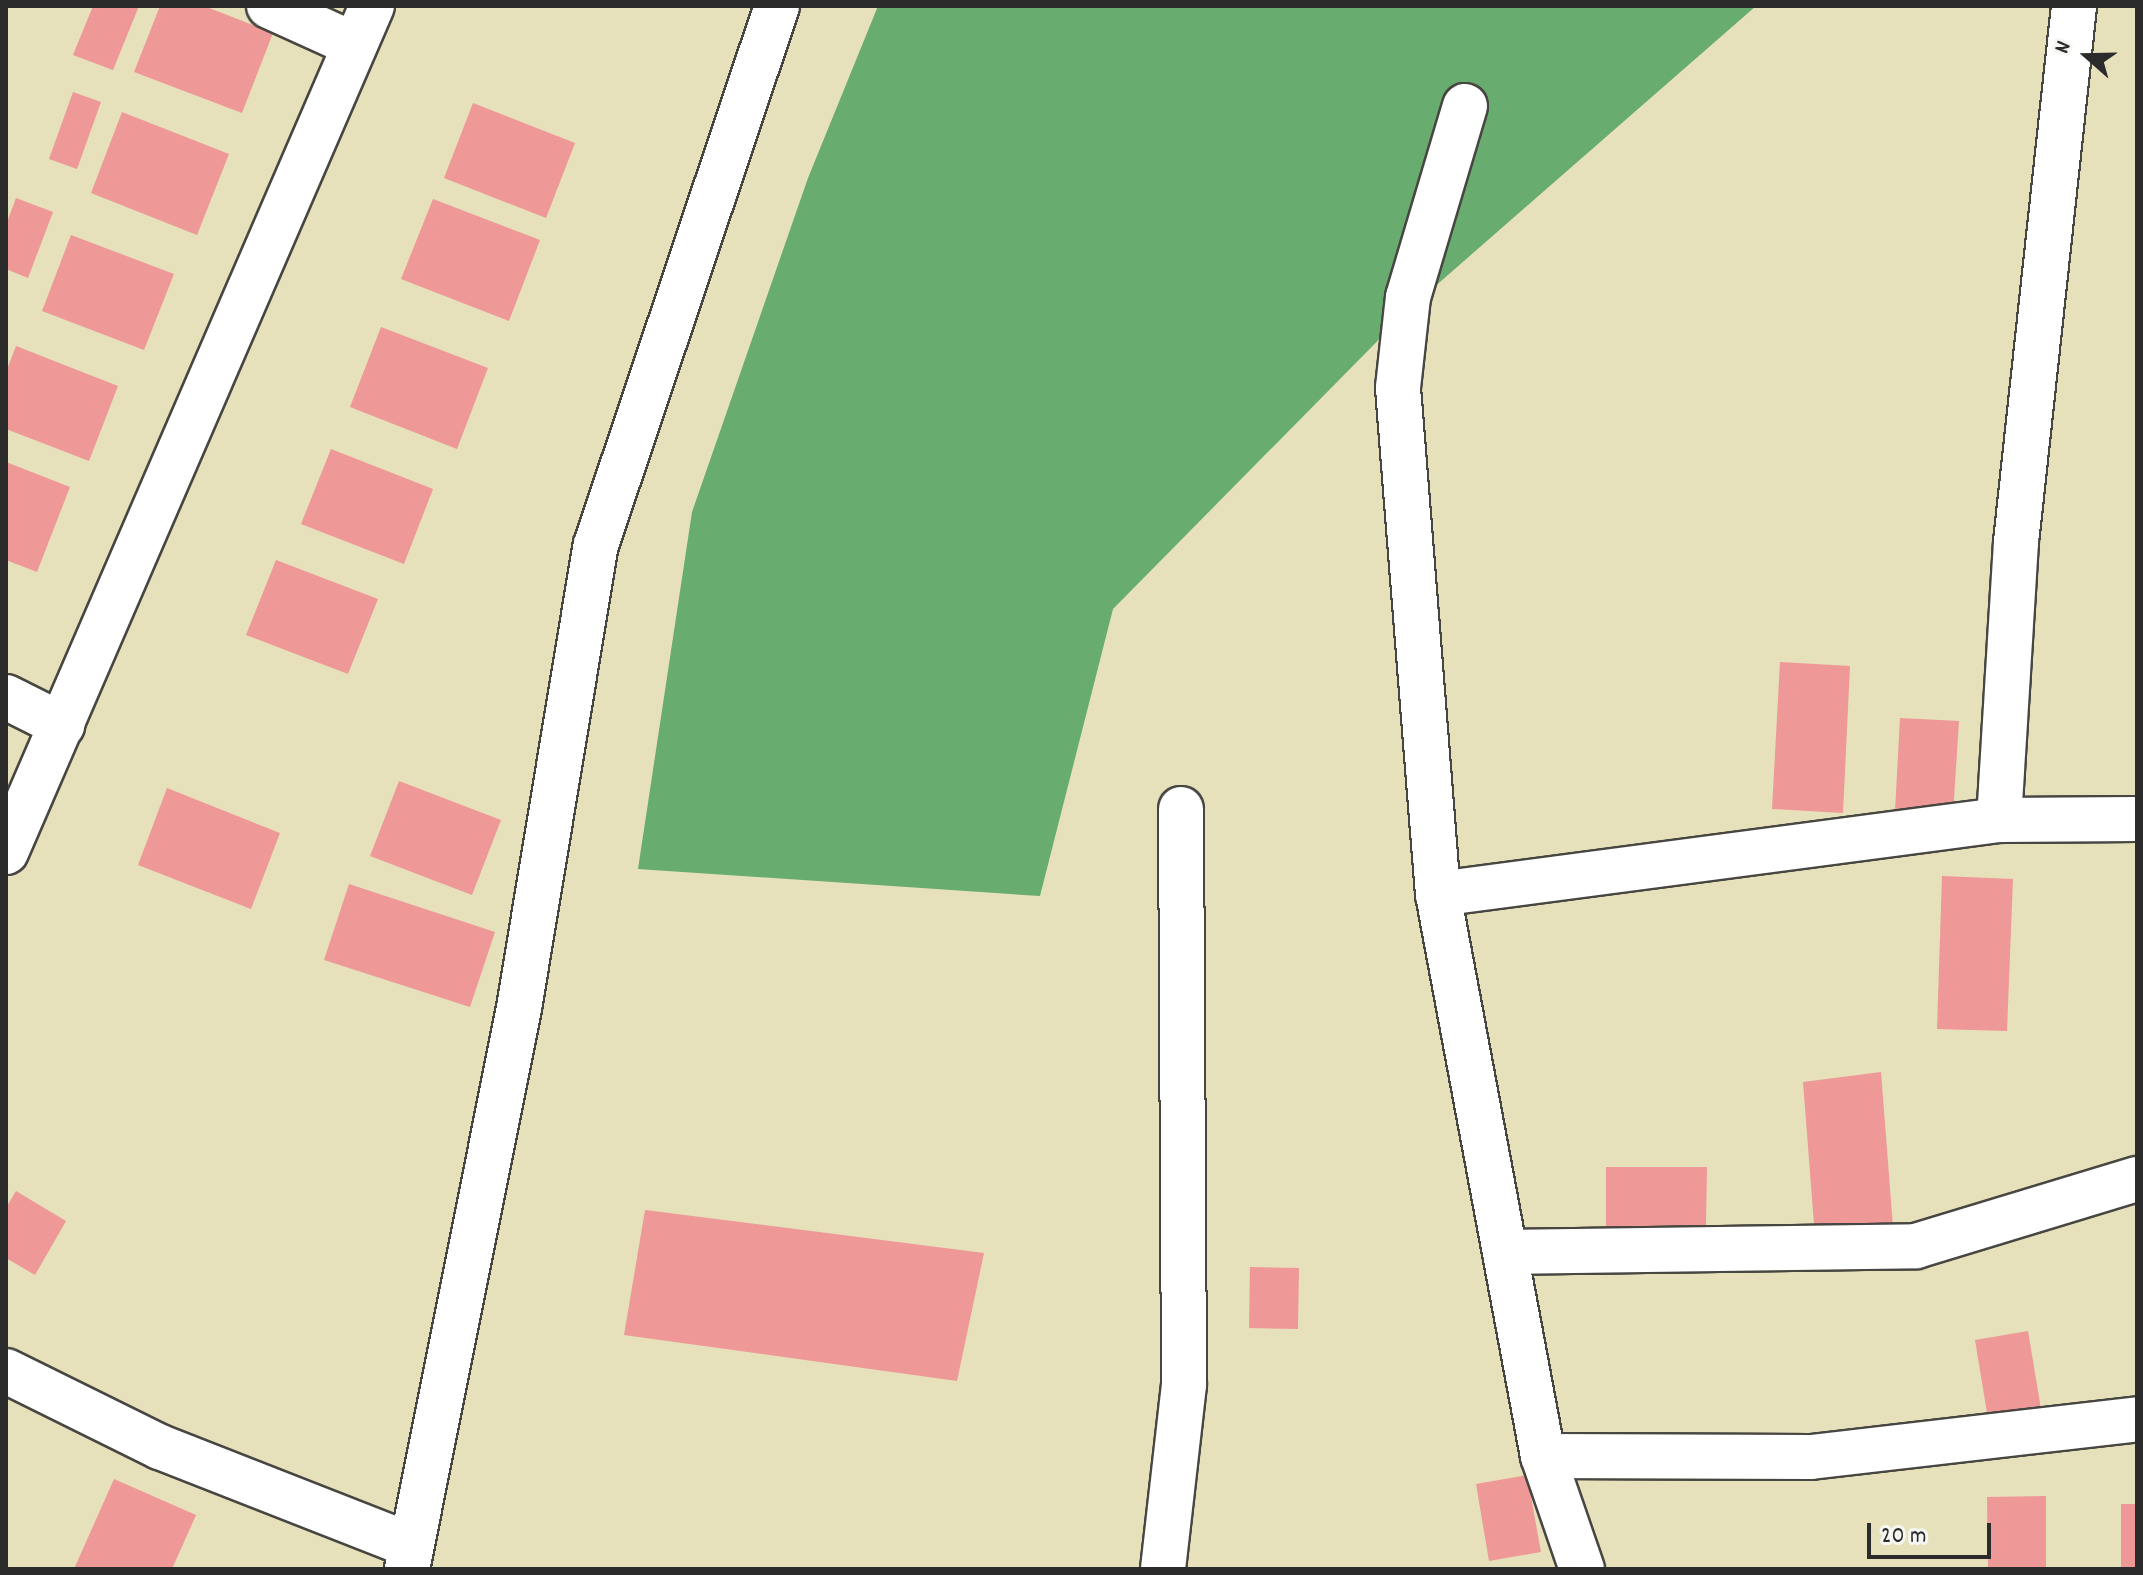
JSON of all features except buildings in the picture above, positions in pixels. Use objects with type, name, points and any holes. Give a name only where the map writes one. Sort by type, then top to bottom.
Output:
[{"type":"street","points":[[6,852],[364,26],[269,6]]},
{"type":"street","points":[[6,1371],[160,1447],[408,1557],[519,1008],[596,545],[777,6]]},
{"type":"street","points":[[1999,820],[2016,542],[2074,6]]},
{"type":"street","points":[[1465,106],[1408,297],[1398,388],[1438,894],[1543,1456],[1582,1569]]},
{"type":"street","points":[[6,697],[62,725]]},
{"type":"street","points":[[1163,1569],[1184,1385],[1181,809]]},
{"type":"street","points":[[1438,894],[1999,820],[2137,819]]},
{"type":"street","points":[[1505,1252],[1916,1246],[2137,1179]]},
{"type":"street","points":[[1543,1456],[1811,1457],[2137,1419]]},
{"type":"green space","points":[[878,6],[1756,6],[1409,309],[1113,609],[1040,896],[638,869],[692,512],[808,178]]}]
